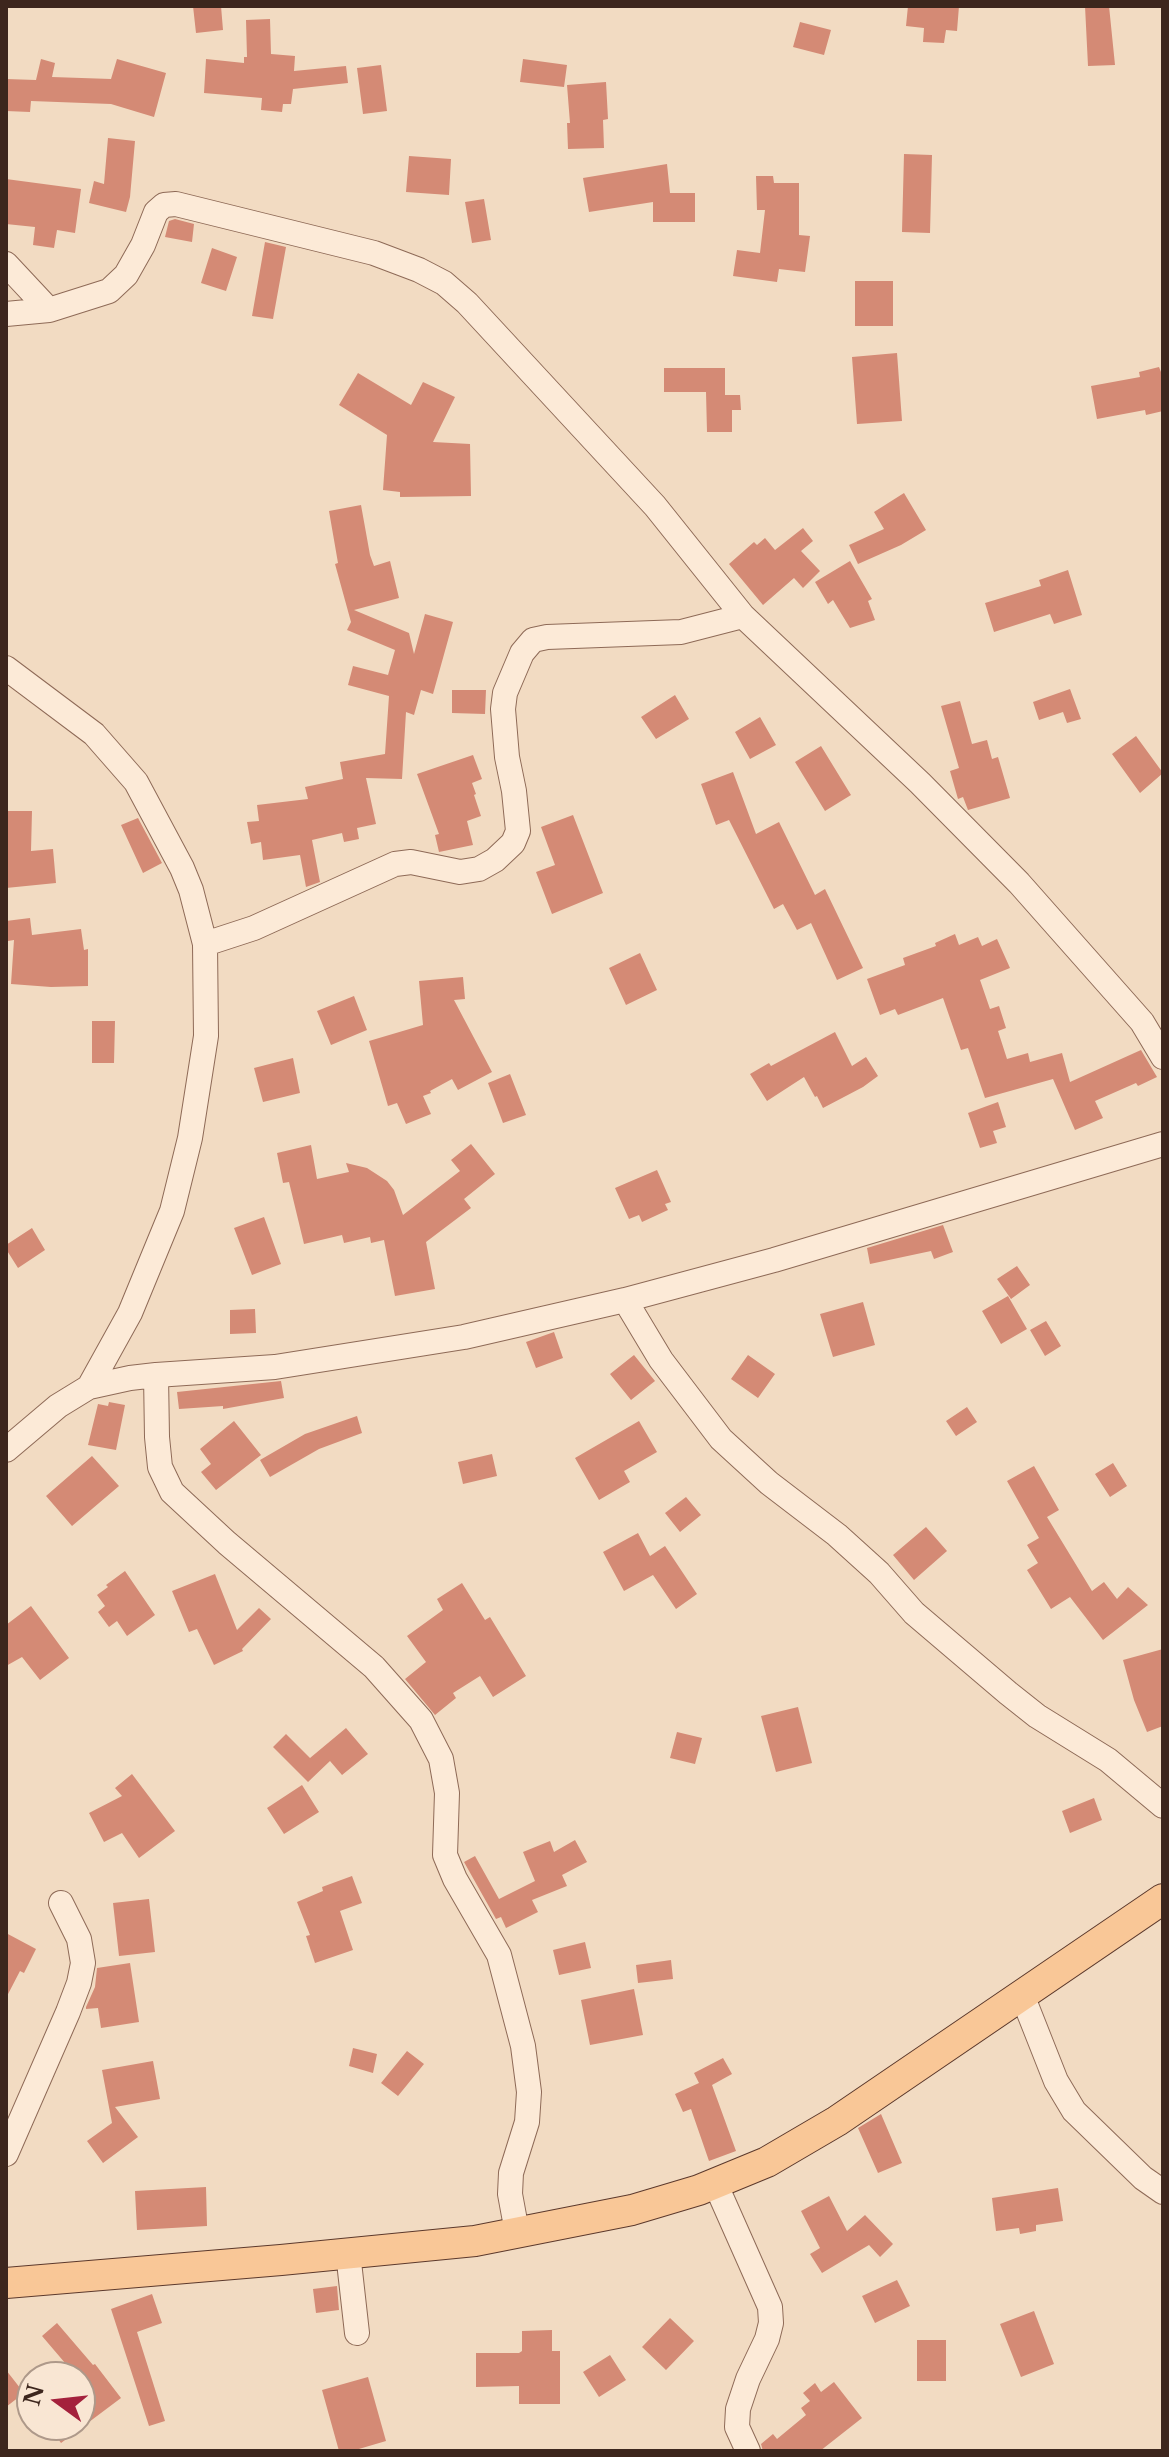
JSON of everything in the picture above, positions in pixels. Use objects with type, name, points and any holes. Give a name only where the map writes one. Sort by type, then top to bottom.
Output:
[{"type":"main road","points":[[6,2283],[475,2241],[632,2210],[715,2183],[767,2162],[837,2121],[1163,1899]]},
{"type":"street","points":[[6,314],[49,310],[109,291],[126,275],[143,245],[156,212],[164,205],[176,204],[374,253],[444,283],[467,303],[655,506],[743,616],[920,783],[1019,883],[1142,1022],[1163,1057]]},
{"type":"street","points":[[6,264],[49,310]]},
{"type":"street","points":[[205,944],[254,928],[395,864],[411,862],[460,872],[479,869],[495,860],[513,843],[518,831],[507,757],[503,709],[505,693],[522,653],[533,640],[681,632],[743,616]]},
{"type":"street","points":[[6,668],[94,734],[136,782],[182,868],[205,944],[206,1036],[190,1138],[172,1211],[130,1313],[89,1387]]},
{"type":"street","points":[[6,1450],[58,1406],[89,1387],[156,1375],[275,1367],[464,1337],[625,1300],[788,1256],[1163,1144]]},
{"type":"street","points":[[625,1300],[661,1360],[721,1439],[769,1483],[837,1535],[879,1573],[914,1613],[1008,1693],[1037,1716],[1108,1760],[1163,1806]]},
{"type":"street","points":[[156,1375],[160,1467],[172,1492],[227,1543],[374,1667],[421,1720],[441,1759],[447,1793],[445,1855],[455,1879],[499,1955],[523,2046],[529,2092],[527,2122],[511,2173],[510,2194],[517,2232]]},
{"type":"street","points":[[6,2154],[79,1983],[83,1963],[79,1939],[61,1903]]},
{"type":"street","points":[[1022,1995],[1056,2081],[1074,2111],[1143,2178],[1163,2192]]},
{"type":"street","points":[[715,2183],[770,2307],[771,2323],[767,2339],[738,2409],[737,2427],[748,2451]]},
{"type":"street","points":[[348,2253],[357,2333]]},
{"type":"building","points":[[193,6],[221,6],[223,30],[196,33]]},
{"type":"building","points":[[908,6],[959,6],[957,31],[946,30],[944,43],[923,42],[924,28],[906,26]]},
{"type":"building","points":[[1085,6],[1109,6],[1115,65],[1088,66]]},
{"type":"building","points":[[270,19],[271,54],[295,56],[294,71],[346,66],[348,83],[293,89],[291,104],[283,104],[282,112],[261,110],[262,98],[204,93],[206,59],[244,63],[244,57],[247,57],[246,20]]},
{"type":"building","points":[[800,22],[831,30],[824,55],[793,47]]},
{"type":"building","points":[[41,59],[55,63],[52,77],[111,79],[117,59],[166,73],[154,117],[111,104],[31,101],[30,112],[6,111],[6,79],[36,80]]},
{"type":"building","points":[[523,59],[567,65],[564,87],[520,82]]},
{"type":"building","points":[[381,65],[387,111],[363,114],[357,68]]},
{"type":"building","points":[[606,82],[608,119],[603,120],[604,148],[568,149],[567,123],[570,123],[567,85]]},
{"type":"building","points":[[108,138],[135,141],[126,212],[89,203],[94,181],[104,184]]},
{"type":"building","points":[[904,154],[932,155],[930,233],[902,232]]},
{"type":"building","points":[[409,156],[451,159],[449,195],[406,192]]},
{"type":"building","points":[[667,164],[670,193],[695,193],[695,222],[653,222],[653,202],[589,212],[583,178]]},
{"type":"building","points":[[756,176],[773,176],[774,183],[799,183],[799,235],[810,236],[805,272],[779,269],[777,282],[733,276],[737,250],[760,253],[765,210],[757,210]]},
{"type":"building","points":[[6,179],[81,189],[75,233],[57,230],[54,248],[33,245],[35,227],[6,224]]},
{"type":"building","points":[[484,199],[491,240],[472,243],[465,202]]},
{"type":"building","points":[[175,219],[194,224],[192,242],[165,237],[169,221]]},
{"type":"building","points":[[265,242],[286,247],[273,319],[252,316]]},
{"type":"building","points":[[212,248],[237,257],[226,291],[201,283]]},
{"type":"building","points":[[855,281],[893,281],[893,326],[855,326]]},
{"type":"building","points":[[897,353],[902,421],[857,424],[852,357]]},
{"type":"building","points":[[1159,367],[1163,372],[1163,411],[1146,415],[1145,410],[1097,419],[1091,386],[1140,377],[1139,372]]},
{"type":"building","points":[[664,368],[725,368],[725,395],[740,395],[741,410],[732,410],[732,432],[707,432],[706,392],[664,392]]},
{"type":"building","points":[[358,373],[411,405],[423,382],[455,397],[433,442],[470,444],[471,496],[400,497],[400,492],[383,490],[387,435],[339,405]]},
{"type":"building","points":[[904,493],[926,530],[858,564],[849,545],[884,529],[874,512]]},
{"type":"building","points":[[361,505],[374,566],[390,561],[399,598],[354,610],[409,633],[414,654],[425,614],[453,622],[433,694],[421,690],[414,715],[406,712],[402,779],[366,778],[376,824],[357,828],[359,839],[344,842],[342,833],[312,840],[320,882],[306,887],[300,855],[263,860],[261,842],[251,844],[247,822],[259,821],[257,805],[308,799],[305,787],[343,779],[340,762],[385,754],[389,696],[348,685],[353,666],[388,675],[395,650],[347,630],[351,622],[335,564],[338,563],[329,511]]},
{"type":"building","points":[[803,528],[813,541],[801,551],[820,571],[803,588],[794,578],[763,605],[729,564],[754,542],[757,545],[765,538],[775,550]]},
{"type":"building","points":[[850,561],[872,599],[868,601],[875,620],[850,628],[833,600],[828,604],[815,582]]},
{"type":"building","points":[[1068,570],[1082,615],[1054,624],[1050,614],[994,632],[985,603],[1041,586],[1039,580]]},
{"type":"building","points":[[1070,689],[1081,719],[1067,723],[1063,712],[1039,720],[1033,702]]},
{"type":"building","points":[[452,690],[486,690],[485,714],[452,713]]},
{"type":"building","points":[[675,695],[689,719],[656,739],[641,717]]},
{"type":"building","points":[[960,701],[972,744],[987,740],[992,759],[998,757],[1010,798],[968,810],[963,797],[958,799],[950,771],[959,768],[941,706]]},
{"type":"building","points":[[760,717],[776,745],[750,759],[735,732]]},
{"type":"building","points":[[1136,736],[1163,773],[1140,793],[1112,754]]},
{"type":"building","points":[[821,746],[851,795],[825,811],[795,762]]},
{"type":"building","points":[[473,755],[482,779],[472,783],[481,816],[467,821],[473,845],[439,852],[435,835],[439,834],[417,774]]},
{"type":"building","points":[[733,772],[756,834],[779,822],[815,895],[825,889],[863,968],[837,980],[811,923],[797,930],[783,904],[774,909],[729,820],[716,825],[701,784]]},
{"type":"building","points":[[6,811],[32,811],[31,851],[53,849],[56,883],[6,888]]},
{"type":"building","points":[[573,815],[603,893],[552,914],[536,872],[555,865],[541,827]]},
{"type":"building","points":[[138,818],[162,863],[143,873],[121,825]]},
{"type":"building","points":[[30,918],[32,935],[81,929],[84,950],[88,949],[88,986],[11,984],[14,940],[8,941],[6,921]]},
{"type":"building","points":[[955,934],[959,945],[978,937],[982,946],[997,939],[1010,968],[980,980],[990,1009],[999,1006],[1006,1028],[998,1031],[1007,1059],[1028,1053],[1030,1062],[1062,1053],[1070,1082],[1141,1050],[1157,1077],[1095,1101],[1103,1118],[1075,1130],[1053,1079],[985,1098],[968,1048],[961,1050],[943,998],[898,1015],[895,1009],[880,1015],[867,979],[905,965],[903,958],[936,946],[935,943]]},
{"type":"building","points":[[640,953],[657,990],[626,1005],[609,968]]},
{"type":"building","points":[[463,977],[465,999],[454,1000],[492,1072],[458,1090],[452,1079],[430,1091],[423,1096],[431,1114],[406,1124],[397,1103],[388,1106],[369,1041],[423,1025],[419,981]]},
{"type":"building","points":[[354,996],[367,1030],[331,1045],[317,1011]]},
{"type":"building","points":[[92,1021],[115,1021],[114,1063],[92,1063]]},
{"type":"building","points":[[835,1032],[852,1066],[866,1057],[878,1076],[823,1108],[804,1077],[767,1101],[750,1074]]},
{"type":"building","points":[[293,1058],[300,1093],[263,1102],[254,1068]]},
{"type":"building","points":[[510,1074],[526,1115],[503,1123],[488,1083]]},
{"type":"building","points":[[998,1102],[1006,1127],[993,1131],[997,1143],[980,1148],[968,1113]]},
{"type":"building","points":[[471,1144],[495,1174],[464,1199],[471,1208],[426,1242],[435,1289],[395,1296],[384,1240],[371,1243],[370,1237],[344,1243],[342,1235],[304,1244],[289,1182],[283,1183],[277,1153],[311,1145],[317,1179],[349,1172],[346,1163],[367,1168],[387,1181],[394,1190],[403,1215],[460,1171],[451,1160]]},
{"type":"building","points":[[657,1170],[671,1202],[665,1204],[668,1210],[642,1222],[639,1215],[629,1219],[615,1188]]},
{"type":"building","points":[[264,1217],[281,1264],[252,1275],[234,1228]]},
{"type":"building","points":[[943,1225],[953,1252],[934,1259],[931,1251],[870,1264],[867,1248]]},
{"type":"building","points":[[32,1228],[45,1250],[18,1268],[6,1245]]},
{"type":"building","points":[[1017,1266],[1030,1285],[1011,1299],[997,1279]]},
{"type":"building","points":[[1008,1296],[1027,1329],[1001,1344],[982,1311]]},
{"type":"building","points":[[863,1302],[875,1345],[833,1357],[820,1314]]},
{"type":"building","points":[[255,1309],[256,1333],[230,1334],[230,1310]]},
{"type":"building","points":[[1046,1321],[1061,1346],[1045,1356],[1030,1330]]},
{"type":"building","points":[[554,1332],[563,1358],[536,1368],[526,1342]]},
{"type":"building","points":[[634,1355],[655,1381],[631,1400],[610,1374]]},
{"type":"building","points":[[748,1355],[775,1374],[758,1398],[731,1379]]},
{"type":"building","points":[[281,1381],[284,1398],[223,1409],[223,1406],[179,1409],[177,1392]]},
{"type":"building","points":[[109,1402],[125,1405],[116,1450],[88,1445],[98,1404],[108,1406]]},
{"type":"building","points":[[967,1407],[977,1422],[956,1436],[946,1421]]},
{"type":"building","points":[[357,1416],[362,1433],[319,1449],[270,1477],[260,1460],[305,1434]]},
{"type":"building","points":[[234,1421],[261,1455],[216,1490],[201,1472],[211,1464],[200,1449]]},
{"type":"building","points":[[639,1421],[657,1452],[624,1471],[630,1482],[599,1500],[575,1458]]},
{"type":"building","points":[[492,1454],[497,1476],[463,1484],[458,1462]]},
{"type":"building","points":[[92,1456],[119,1486],[72,1526],[46,1496]]},
{"type":"building","points":[[1113,1463],[1127,1486],[1110,1497],[1095,1474]]},
{"type":"building","points":[[1034,1466],[1059,1510],[1047,1517],[1092,1591],[1104,1582],[1117,1599],[1128,1587],[1148,1605],[1103,1640],[1070,1597],[1051,1609],[1027,1570],[1038,1563],[1027,1545],[1039,1538],[1007,1481]]},
{"type":"building","points":[[686,1497],[701,1515],[680,1532],[665,1513]]},
{"type":"building","points":[[926,1527],[947,1551],[914,1580],[893,1555]]},
{"type":"building","points":[[638,1533],[650,1556],[665,1546],[697,1594],[676,1609],[653,1575],[624,1591],[603,1552]]},
{"type":"building","points":[[125,1571],[155,1615],[127,1636],[117,1621],[109,1627],[98,1612],[105,1606],[97,1595]]},
{"type":"building","points":[[215,1574],[237,1630],[259,1608],[271,1619],[243,1651],[214,1665],[197,1629],[189,1632],[172,1591]]},
{"type":"building","points":[[462,1583],[485,1620],[490,1617],[526,1676],[493,1697],[480,1676],[453,1693],[456,1698],[435,1715],[405,1679],[426,1662],[407,1636],[443,1610],[437,1599]]},
{"type":"building","points":[[31,1606],[69,1658],[40,1680],[22,1657],[6,1666],[6,1625]]},
{"type":"building","points":[[1163,1649],[1163,1726],[1147,1732],[1123,1660]]},
{"type":"building","points":[[798,1707],[812,1763],[776,1772],[761,1716]]},
{"type":"building","points":[[346,1728],[368,1754],[342,1775],[330,1761],[308,1782],[273,1747],[286,1734],[310,1758]]},
{"type":"building","points":[[677,1732],[702,1738],[695,1764],[670,1758]]},
{"type":"building","points":[[132,1774],[175,1831],[139,1858],[122,1833],[104,1842],[89,1813],[122,1796],[115,1788]]},
{"type":"building","points":[[302,1785],[319,1812],[284,1834],[267,1808]]},
{"type":"building","points":[[1094,1798],[1102,1820],[1070,1833],[1062,1811]]},
{"type":"building","points":[[575,1840],[587,1862],[562,1875],[567,1886],[532,1900],[538,1912],[506,1928],[501,1917],[496,1919],[464,1862],[475,1856],[499,1899],[535,1881],[523,1852],[550,1841],[554,1852]]},
{"type":"building","points":[[352,1876],[362,1903],[340,1911],[353,1950],[315,1963],[306,1936],[310,1935],[297,1902],[323,1891],[322,1887]]},
{"type":"building","points":[[149,1899],[155,1952],[119,1956],[113,1903]]},
{"type":"building","points":[[6,1933],[36,1949],[6,1998]]},
{"type":"building","points":[[585,1942],[591,1968],[559,1975],[553,1950]]},
{"type":"building","points":[[671,1960],[673,1979],[638,1983],[636,1965]]},
{"type":"building","points":[[130,1963],[139,2022],[101,2028],[98,2008],[86,2009],[95,1987],[97,1968]]},
{"type":"building","points":[[634,1989],[643,2035],[590,2045],[581,2000]]},
{"type":"building","points":[[353,2048],[377,2054],[373,2073],[349,2066]]},
{"type":"building","points":[[407,2051],[424,2064],[398,2096],[381,2083]]},
{"type":"building","points":[[723,2058],[732,2074],[712,2085],[736,2151],[709,2161],[691,2109],[683,2112],[675,2094],[699,2083],[694,2073]]},
{"type":"building","points":[[153,2061],[160,2099],[115,2107],[138,2137],[103,2163],[87,2141],[112,2123],[102,2070]]},
{"type":"building","points":[[881,2114],[902,2163],[878,2173],[858,2128]]},
{"type":"building","points":[[206,2187],[207,2226],[137,2230],[135,2191]]},
{"type":"building","points":[[1058,2188],[1063,2221],[1036,2225],[1036,2231],[1020,2234],[1019,2228],[996,2231],[992,2198]]},
{"type":"building","points":[[829,2196],[847,2231],[865,2215],[893,2244],[880,2257],[869,2245],[822,2273],[810,2254],[820,2248],[801,2211]]},
{"type":"building","points":[[897,2280],[910,2306],[875,2323],[862,2296]]},
{"type":"building","points":[[337,2286],[339,2310],[316,2313],[313,2289]]},
{"type":"building","points":[[152,2294],[162,2323],[137,2332],[165,2421],[149,2426],[111,2309]]},
{"type":"building","points":[[1034,2311],[1054,2364],[1021,2377],[1000,2324]]},
{"type":"building","points":[[670,2318],[694,2341],[666,2370],[642,2347]]},
{"type":"building","points":[[57,2323],[90,2361],[63,2361],[42,2336]]},
{"type":"building","points":[[552,2330],[552,2351],[560,2351],[560,2404],[519,2404],[519,2386],[476,2387],[476,2353],[519,2353],[522,2351],[522,2331]]},
{"type":"building","points":[[917,2340],[946,2340],[946,2381],[917,2381]]},
{"type":"building","points":[[610,2355],[626,2380],[599,2397],[583,2372]]},
{"type":"building","points":[[96,2365],[121,2398],[96,2417]]},
{"type":"building","points":[[6,2370],[16,2383],[16,2399],[6,2407]]},
{"type":"building","points":[[368,2377],[386,2441],[352,2451],[339,2451],[322,2390]]},
{"type":"building","points":[[834,2382],[862,2418],[820,2451],[763,2451],[761,2444],[773,2434],[777,2439],[806,2415],[801,2408],[810,2401],[803,2393],[815,2383],[821,2392]]}]
